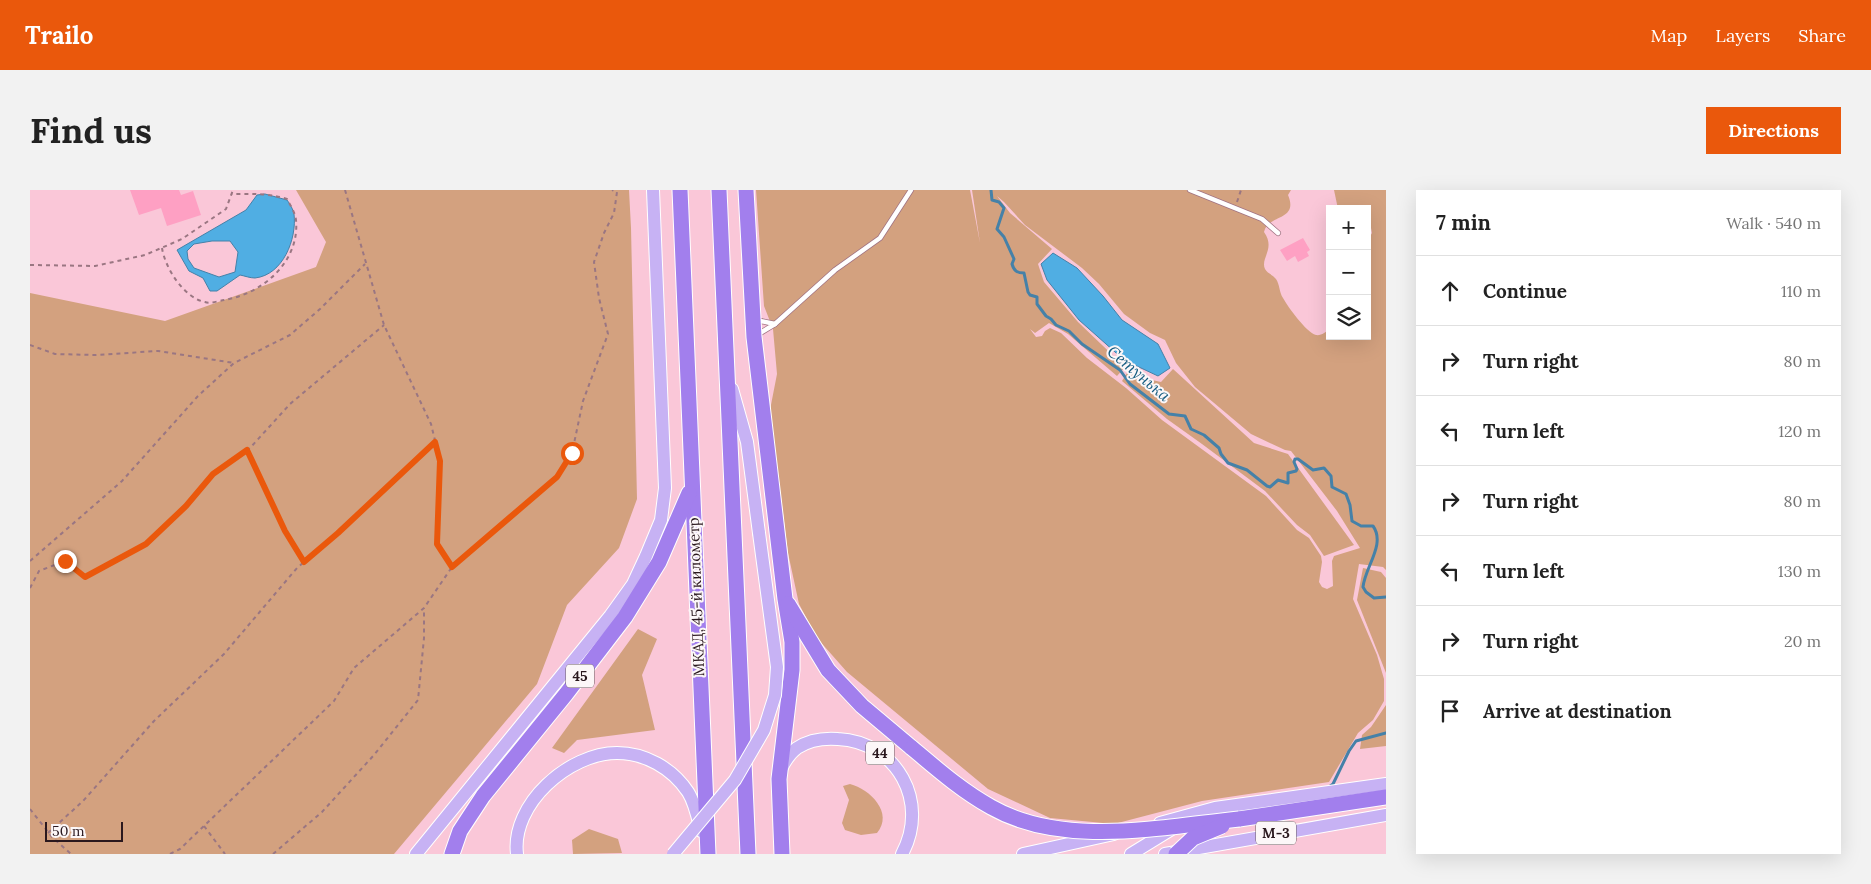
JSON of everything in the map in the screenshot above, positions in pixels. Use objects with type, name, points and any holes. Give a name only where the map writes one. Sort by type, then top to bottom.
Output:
[{"type":"highway","name":"МКАД, 45-й километр","points":[[680,190],[707,854]]},
{"type":"highway","points":[[719,190],[748,854]]},
{"type":"highway","points":[[746,190],[752,320],[785,599],[792,642],[792,670],[779,779],[782,854]]},
{"type":"highway","name":"45","points":[[452,854],[460,831],[483,796],[625,618],[660,562],[692,487]]},
{"type":"highway","points":[[785,599],[828,670],[862,706],[958,786],[993,808],[1028,822],[1061,830],[1106,831],[1146,829],[1239,819],[1386,797]]},
{"type":"highway","points":[[1176,854],[1194,838],[1239,819]]},
{"type":"main road","points":[[416,854],[610,616],[633,584],[661,520],[665,488],[654,190]]},
{"type":"main road","points":[[674,854],[735,780],[764,730],[775,695],[777,667],[747,442],[727,373]]},
{"type":"main road","name":"44","points":[[781,769],[787,758],[797,748],[812,741],[830,738],[850,740],[867,745],[884,755],[897,769],[906,784],[911,799],[910,833],[902,854]]},
{"type":"main road","points":[[517,854],[519,831],[525,812],[536,796],[565,770],[600,756],[615,753],[649,758],[677,778],[688,792],[696,810],[707,854]]},
{"type":"main road","points":[[1023,854],[1087,841],[1215,808],[1386,784]]},
{"type":"main road","points":[[1131,854],[1196,814]]},
{"type":"main road","name":"М-3","points":[[1166,854],[1386,815]]},
{"type":"lane","points":[[754,337],[775,324],[835,270],[880,238],[911,190]]},
{"type":"lane","points":[[1190,190],[1262,219],[1278,233]]},
{"type":"lane","points":[[752,320],[775,324]]},
{"type":"path","points":[[30,265],[94,266],[145,255],[182,239],[226,209],[233,190]]},
{"type":"path","points":[[345,190],[384,325],[431,424],[440,461],[437,544],[452,567]]},
{"type":"path","points":[[170,854],[180,848],[204,826],[334,701],[354,668],[424,608],[452,567],[557,477],[572,453],[584,401],[608,334],[599,298],[594,262],[614,213],[617,192],[612,190]]},
{"type":"path","points":[[1235,208],[1240,190]]},
{"type":"path","points":[[162,248],[164,260],[174,279],[196,299],[206,303],[238,298],[269,281],[286,261],[296,220],[293,210],[287,199],[273,195],[258,193],[232,194]]},
{"type":"path","points":[[30,561],[122,482],[198,396],[234,363],[290,335],[366,264]]},
{"type":"path","points":[[30,588],[39,571],[65,561],[85,577],[146,544],[186,506],[213,474],[247,450],[290,404],[384,325]]},
{"type":"path","points":[[30,345],[55,354],[94,355],[158,351],[234,363]]},
{"type":"path","points":[[48,832],[83,801],[154,721],[224,654],[297,568],[338,533],[435,442]]},
{"type":"path","points":[[247,450],[285,531],[304,562]]},
{"type":"path","points":[[273,854],[322,812],[374,755],[418,700],[424,638],[424,608]]},
{"type":"path","points":[[30,809],[48,832],[71,854]]},
{"type":"path","points":[[204,826],[225,854]]},
{"type":"shaded area","points":[[296,190],[629,190],[637,499],[619,548],[567,605],[537,684],[394,854],[30,854],[30,293],[165,321],[316,267],[326,242]]},
{"type":"shaded area","points":[[756,190],[970,190],[980,243],[972,190],[1291,190],[1288,195],[1289,209],[1271,222],[1264,232],[1269,243],[1264,261],[1265,269],[1276,279],[1282,296],[1293,313],[1312,333],[1320,335],[1326,332],[1326,340],[1371,340],[1371,205],[1337,205],[1334,190],[1386,190],[1386,570],[1383,567],[1359,564],[1353,599],[1377,655],[1384,679],[1384,701],[1373,720],[1358,733],[1329,782],[1202,801],[1114,824],[1050,818],[988,789],[847,672],[817,638],[799,604],[788,553],[770,410],[777,374],[773,329],[764,306]],"holes":[[[997,196],[1025,225],[1082,268],[1099,284],[1124,314],[1150,333],[1165,340],[1176,363],[1195,387],[1251,434],[1291,451],[1337,511],[1360,548],[1334,556],[1332,561],[1333,586],[1327,589],[1322,587],[1319,582],[1321,556],[1309,538],[1297,530],[1266,496],[1162,420],[1126,388],[1087,358],[1061,333],[1050,328],[1042,336],[1036,337],[1030,329],[1035,333],[1049,323],[1068,334],[1117,376],[1125,367],[1078,322],[1044,282],[1038,264],[1052,249],[1010,213]]]},
{"type":"shaded area","points":[[1173,369],[1254,443],[1288,454],[1354,545],[1324,556],[1310,535],[1297,525],[1265,491],[1167,419],[1122,381],[1129,370],[1139,377],[1161,382]]},
{"type":"shaded area","points":[[1363,568],[1381,572],[1386,578],[1386,673],[1357,600]]},
{"type":"shaded area","points":[[638,629],[657,639],[642,675],[655,730],[577,740],[564,753],[552,748]]},
{"type":"shaded area","points":[[1386,705],[1386,746],[1360,749],[1362,735],[1371,727]]},
{"type":"shaded area","points":[[850,784],[872,796],[881,810],[882,825],[877,833],[861,835],[845,830],[842,823],[849,800],[843,786]]},
{"type":"shaded area","points":[[589,829],[618,839],[622,853],[573,854],[572,840]]},
{"type":"water","points":[[265,194],[287,200],[292,208],[294,214],[293,234],[286,254],[273,270],[265,275],[255,278],[240,275],[217,291],[210,291],[203,278],[189,271],[177,250],[246,210],[257,195]],"holes":[[[230,241],[238,252],[235,272],[219,277],[194,268],[188,259],[187,251],[194,244]]]},
{"type":"water","points":[[1053,253],[1077,268],[1122,320],[1158,344],[1170,368],[1158,376],[1124,360],[1079,320],[1047,280],[1041,264]]},
{"type":"building","points":[[130,190],[179,190],[181,195],[193,191],[201,215],[167,226],[161,208],[139,215]]},
{"type":"building","points":[[1303,238],[1310,250],[1307,252],[1309,256],[1298,262],[1295,256],[1287,261],[1280,250]]},
{"type":"waterway","name":"Сетунька","points":[[991,190],[992,200],[999,202],[1004,208],[997,229],[1004,237],[1014,259],[1012,264],[1016,271],[1024,273],[1028,292],[1030,295],[1037,297],[1037,304],[1046,316],[1120,370],[1130,384],[1169,414],[1185,416],[1191,429],[1204,435],[1219,448],[1228,463],[1247,470],[1267,486],[1270,487],[1278,480],[1288,483],[1288,473],[1297,469],[1294,462],[1295,459],[1298,459],[1313,470],[1324,468],[1331,476],[1332,487],[1346,494],[1350,505],[1352,521],[1361,526],[1373,526],[1377,540],[1376,548],[1363,587],[1374,598],[1386,597]]},
{"type":"waterway","name":"Сетунька","points":[[1329,787],[1333,784],[1356,741],[1386,733]]},
{"type":"route","points":[[65,561],[85,577],[146,544],[186,506],[213,474],[247,450],[285,531],[304,562],[338,533],[435,442],[440,461],[437,544],[452,567],[557,477],[572,453]]}]
